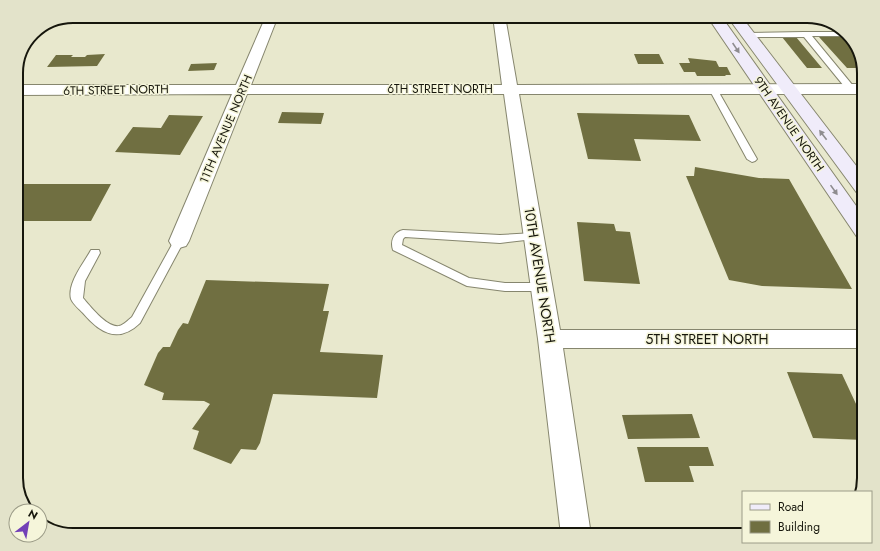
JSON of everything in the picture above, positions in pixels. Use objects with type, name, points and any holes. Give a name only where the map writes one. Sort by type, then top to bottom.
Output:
[{"type":"main road","name":"9TH AVENUE NORTH","points":[[719,23],[857,222]]},
{"type":"main road","name":"9TH AVENUE NORTH","points":[[739,23],[857,180]]},
{"type":"street","name":"11TH AVENUE NORTH","points":[[178,241],[243,89],[269,23]]},
{"type":"street","name":"10TH AVENUE NORTH","points":[[500,23],[550,339],[575,528]]},
{"type":"street","name":"6TH STREET NORTH","points":[[23,90],[857,89]]},
{"type":"street","name":"5TH STREET NORTH","points":[[550,339],[857,339]]},
{"type":"lane","points":[[806,34],[857,89]]},
{"type":"lane","points":[[748,35],[837,34]]},
{"type":"lane","points":[[713,89],[752,159]]},
{"type":"lane","points":[[534,236],[500,239],[403,233],[398,238],[397,247],[467,282],[505,287],[542,288]]},
{"type":"lane","points":[[95,253],[77,285],[77,299],[102,325],[109,330],[118,331],[127,329],[136,320],[178,241]]},
{"type":"building","points":[[782,37],[796,37],[822,68],[807,68]]},
{"type":"building","points":[[819,37],[841,37],[844,40],[852,51],[857,68],[847,68]]},
{"type":"building","points":[[105,54],[97,66],[47,67],[56,55],[85,57],[87,55]]},
{"type":"building","points":[[634,54],[659,54],[664,64],[638,64]]},
{"type":"building","points":[[688,58],[716,61],[719,67],[727,67],[731,75],[697,76],[695,72],[684,72],[679,63],[690,63]]},
{"type":"building","points":[[217,63],[214,70],[188,71],[191,64]]},
{"type":"building","points":[[282,112],[324,113],[321,124],[278,123]]},
{"type":"building","points":[[577,113],[689,115],[701,141],[634,139],[641,161],[588,159]]},
{"type":"building","points":[[169,115],[203,116],[180,155],[115,152],[133,127],[161,128]]},
{"type":"building","points":[[695,167],[759,178],[789,179],[852,289],[762,286],[729,280],[686,176],[694,176]]},
{"type":"building","points":[[23,184],[111,184],[91,221],[23,221]]},
{"type":"building","points":[[577,222],[614,224],[616,231],[630,232],[640,284],[584,281]]},
{"type":"building","points":[[206,280],[329,284],[323,311],[329,311],[320,352],[383,355],[377,398],[273,394],[260,443],[256,450],[241,449],[231,464],[193,449],[199,431],[192,429],[210,404],[204,401],[162,400],[164,393],[144,385],[158,353],[163,347],[170,347],[183,323],[188,324]]},
{"type":"building","points":[[787,372],[842,374],[857,406],[857,440],[813,438]]},
{"type":"building","points":[[692,414],[700,438],[628,439],[622,415]]},
{"type":"building","points":[[637,447],[708,447],[714,466],[689,466],[694,482],[645,482]]}]
